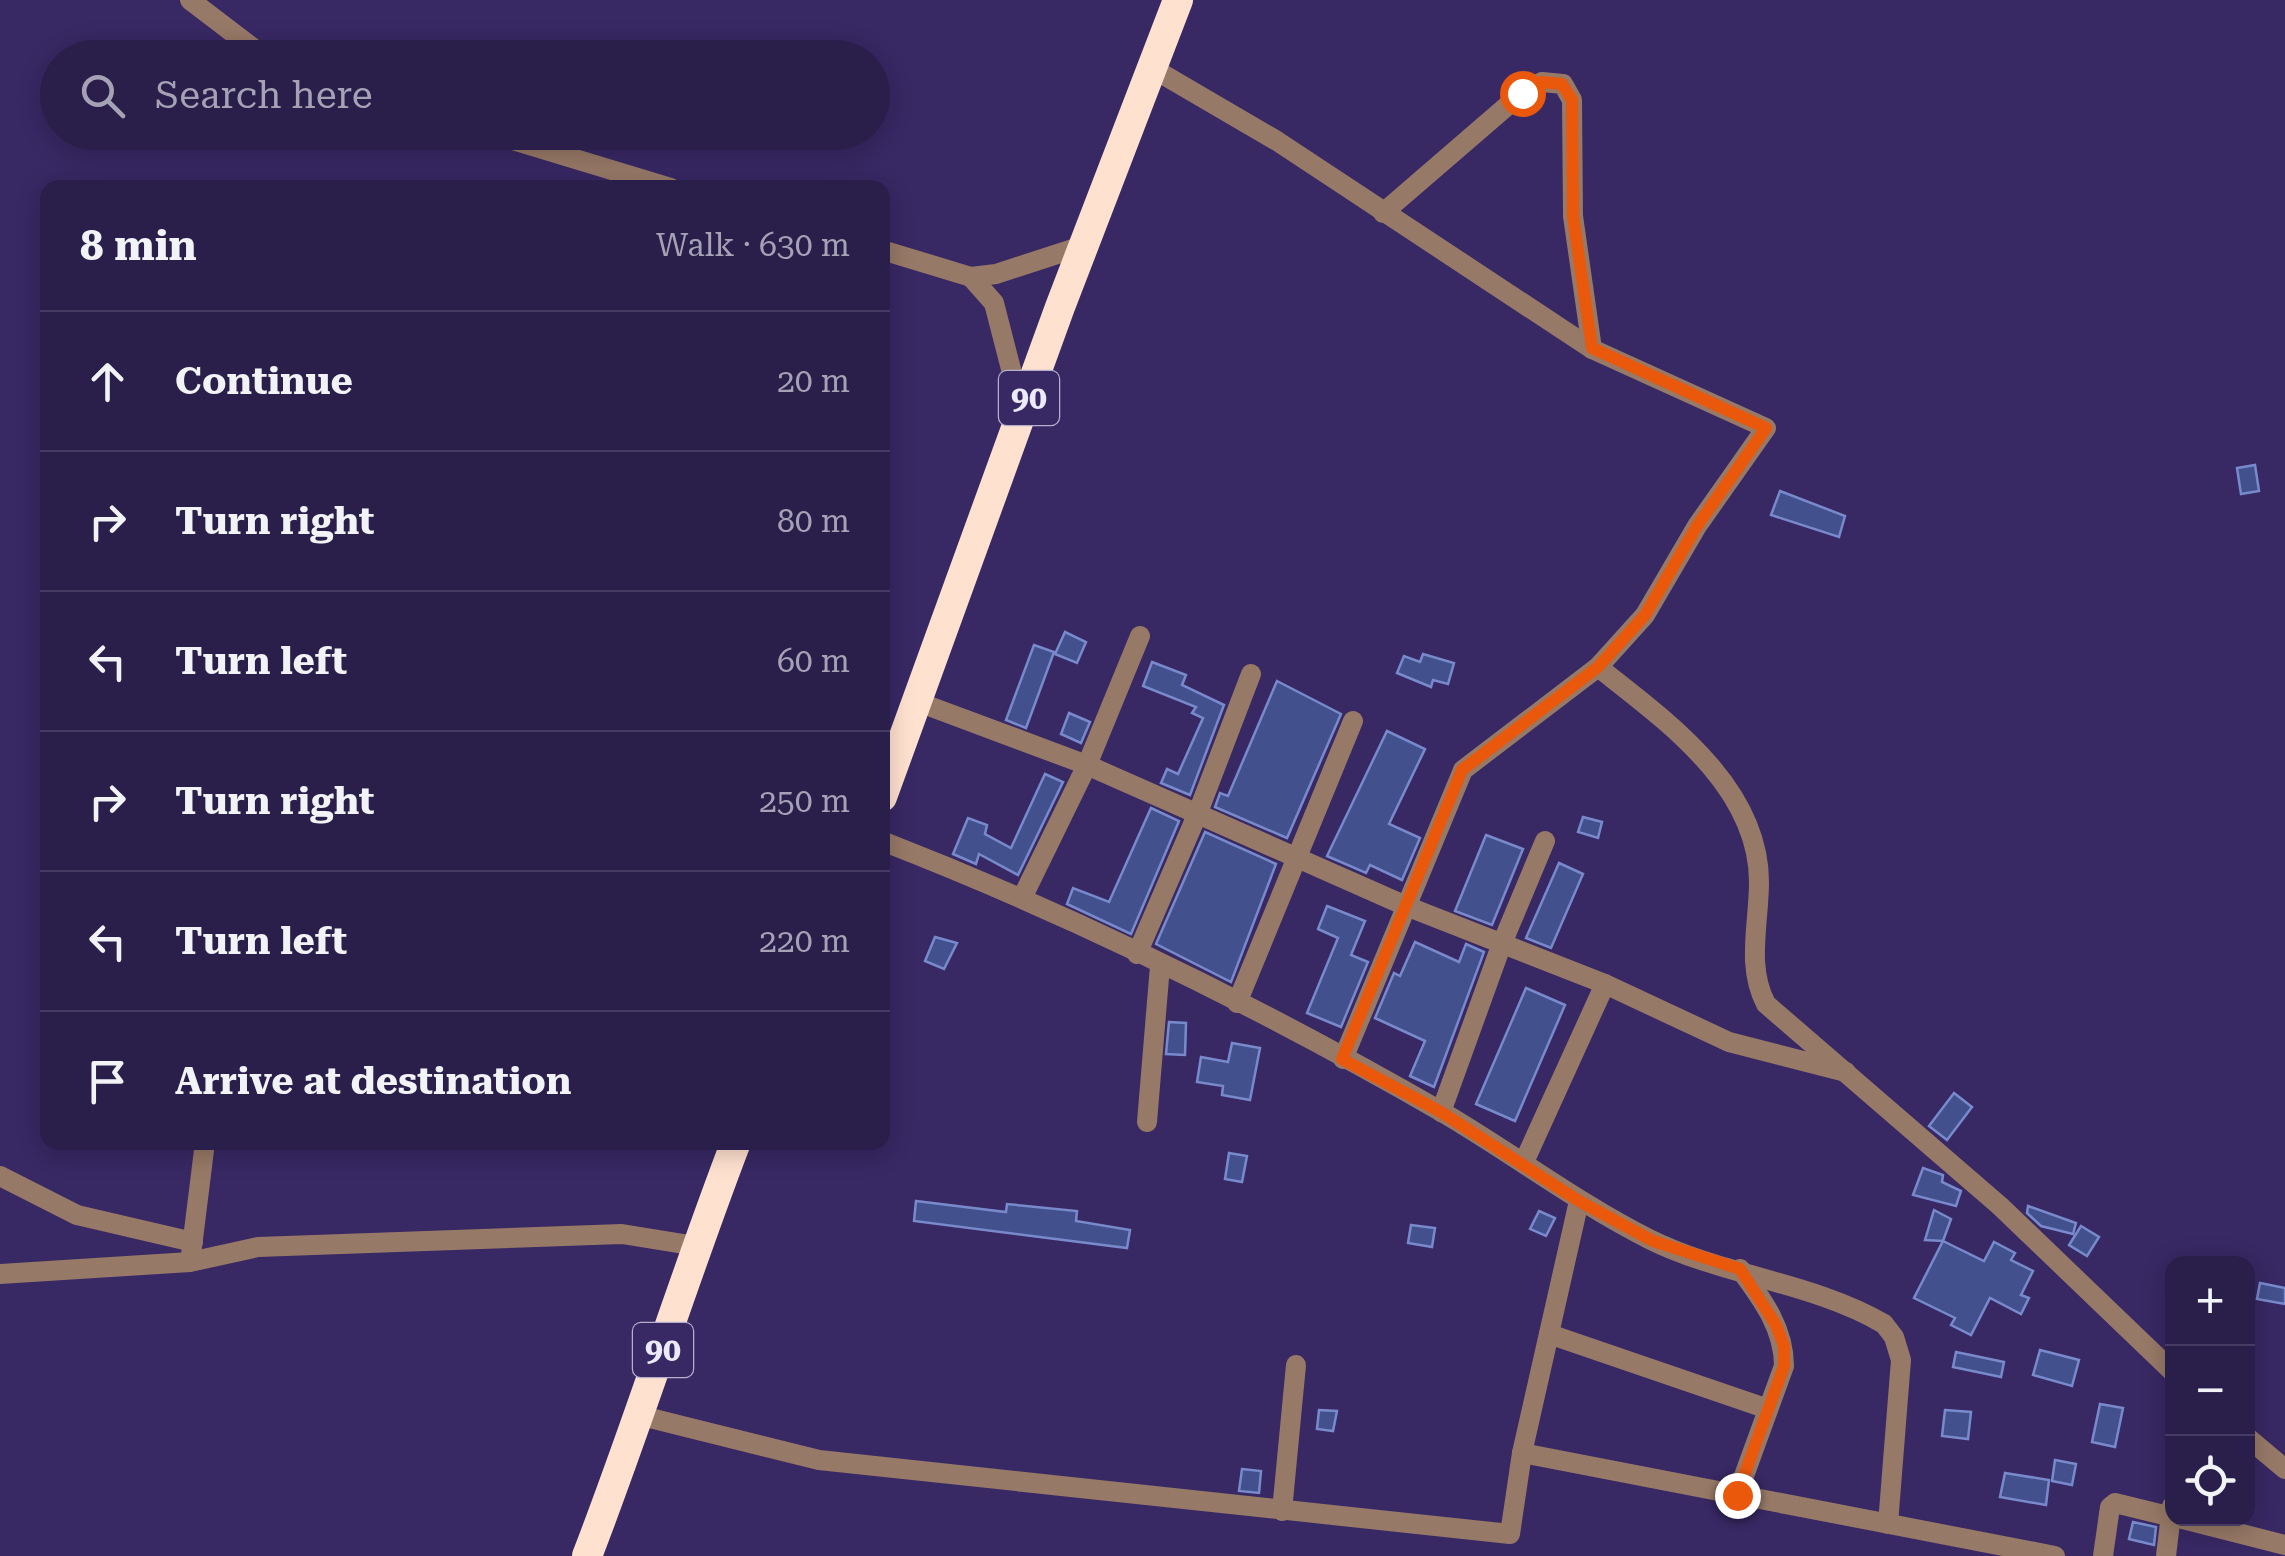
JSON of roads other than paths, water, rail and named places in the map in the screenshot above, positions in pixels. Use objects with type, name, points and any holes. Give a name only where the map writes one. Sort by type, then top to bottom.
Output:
[{"type":"highway","name":"90","points":[[890,775],[1082,246],[1178,0]]},
{"type":"highway","name":"90","points":[[586,1556],[642,1416],[696,1246],[733,1150]]},
{"type":"street","points":[[190,0],[242,40]]},
{"type":"street","points":[[1152,68],[1277,141],[1592,348],[1766,428],[1697,526],[1645,615],[1598,667],[1462,770],[1342,1059]]},
{"type":"street","points":[[1382,213],[1522,93],[1542,82],[1562,84],[1572,100],[1573,216],[1592,348]]},
{"type":"street","points":[[545,150],[645,180]]},
{"type":"street","points":[[890,252],[971,277],[996,274],[1082,246]]},
{"type":"street","points":[[971,277],[994,302],[1023,416]]},
{"type":"street","points":[[1023,896],[1087,765],[1140,636]]},
{"type":"street","points":[[1598,667],[1692,740],[1742,811],[1760,878],[1757,987],[1766,1004],[2000,1206],[2165,1364]]},
{"type":"street","points":[[1136,954],[1197,815],[1251,674]]},
{"type":"street","points":[[918,702],[1087,765],[1406,906],[1605,984],[1729,1042],[1846,1072]]},
{"type":"street","points":[[1237,1002],[1353,721]]},
{"type":"street","points":[[1441,1112],[1501,946],[1545,841]]},
{"type":"street","points":[[890,844],[1023,896],[1237,1002],[1441,1112],[1579,1201],[1653,1241],[1872,1317],[1894,1337],[1901,1360],[1888,1524]]},
{"type":"street","points":[[1146,1122],[1160,966]]},
{"type":"street","points":[[1524,1162],[1605,984]]},
{"type":"street","points":[[192,1252],[203,1150]]},
{"type":"street","points":[[0,1176],[77,1215],[192,1252]]},
{"type":"street","points":[[642,1416],[819,1460],[1510,1534],[1522,1454],[1579,1201]]},
{"type":"street","points":[[0,1274],[258,1247],[622,1234],[696,1246]]},
{"type":"street","points":[[1737,1495],[1784,1366],[1784,1346],[1764,1302],[1740,1269]]},
{"type":"street","points":[[1549,1334],[1768,1409]]},
{"type":"street","points":[[1282,1511],[1296,1365]]},
{"type":"street","points":[[2255,1444],[2285,1469]]},
{"type":"street","points":[[1522,1454],[2055,1556]]},
{"type":"street","points":[[2103,1556],[2110,1507],[2115,1503],[2165,1512]]},
{"type":"street","points":[[2166,1556],[2172,1526]]},
{"type":"street","points":[[2217,1526],[2285,1545]]}]
